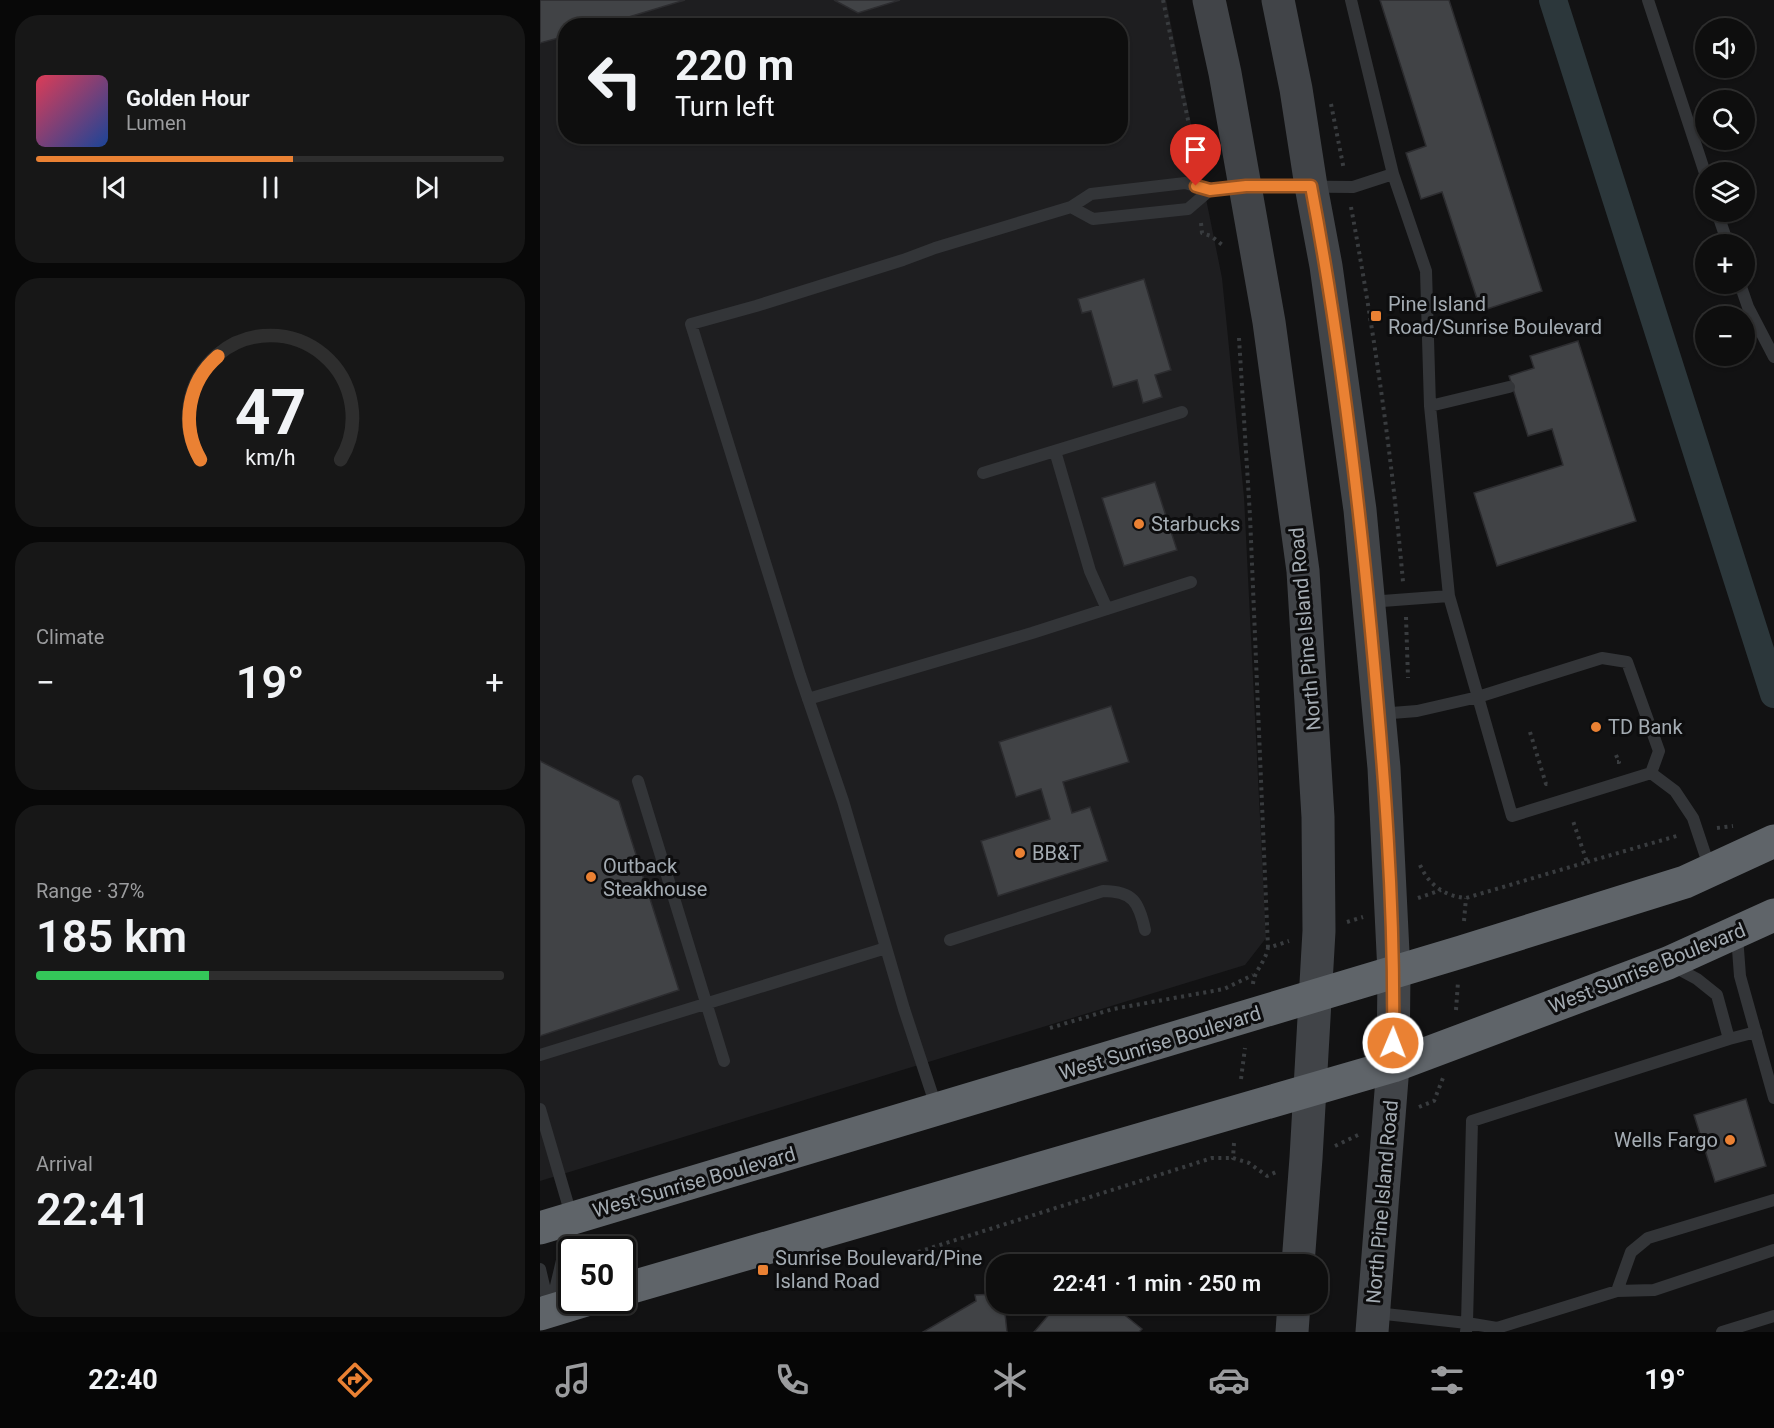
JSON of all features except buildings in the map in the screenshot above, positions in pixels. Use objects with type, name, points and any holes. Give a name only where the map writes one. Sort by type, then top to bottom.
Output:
[{"type":"highway","name":"West Sunrise Boulevard","points":[[540,1228],[1249,1017],[1685,882],[1774,841]]},
{"type":"highway","name":"West Sunrise Boulevard","points":[[636,1286],[1393,1066],[1668,963],[1770,917]]},
{"type":"main road","name":"North Pine Island Road","points":[[1209,0],[1246,186],[1269,322],[1303,571],[1318,817],[1319,931],[1299,1254]]},
{"type":"main road","name":"North Pine Island Road","points":[[1278,0],[1296,88],[1326,266],[1360,510],[1368,602],[1394,713],[1385,779],[1394,973],[1393,1066],[1372,1322]]},
{"type":"main road","points":[[1292,1332],[1293,1314]]},
{"type":"lane","points":[[1351,0],[1393,174],[1426,271],[1430,406],[1449,596],[1512,816],[1651,773]]},
{"type":"lane","points":[[1648,0],[1701,162]]},
{"type":"lane","points":[[938,1110],[886,948],[843,801],[808,699],[691,324],[756,306],[1071,207],[1091,194],[1185,183],[1210,190],[1246,186],[1353,187],[1393,174]]},
{"type":"lane","points":[[1071,207],[1093,219],[1188,209],[1210,190]]},
{"type":"lane","points":[[1743,294],[1774,357]]},
{"type":"lane","points":[[1430,406],[1509,387]]},
{"type":"lane","points":[[983,473],[1182,412]]},
{"type":"lane","points":[[1055,451],[1090,571],[1107,609]]},
{"type":"lane","points":[[808,699],[1020,637],[1191,582]]},
{"type":"lane","points":[[1368,602],[1449,596]]},
{"type":"lane","points":[[1394,713],[1478,697],[1602,658],[1627,662],[1659,751],[1651,773]]},
{"type":"lane","points":[[1651,773],[1675,791],[1693,818],[1697,832],[1723,865]]},
{"type":"lane","points":[[638,781],[724,1061]]},
{"type":"lane","points":[[950,940],[1103,891],[1120,891],[1129,896],[1141,913],[1144,930]]},
{"type":"lane","points":[[1736,933],[1740,976],[1774,1098]]},
{"type":"lane","points":[[540,1055],[886,948]]},
{"type":"lane","points":[[1668,963],[1717,995],[1729,1039]]},
{"type":"lane","points":[[1467,1328],[1472,1121],[1756,1032]]},
{"type":"lane","points":[[540,1109],[572,1218],[545,1313]]},
{"type":"lane","points":[[1617,1291],[1631,1252],[1648,1239],[1774,1200]]},
{"type":"lane","points":[[1372,1322],[1497,1328],[1617,1291],[1654,1290],[1774,1250]]},
{"type":"lane","points":[[540,1269],[545,1313]]},
{"type":"lane","points":[[1722,1332],[1774,1316]]},
{"type":"path","points":[[1163,0],[1192,144],[1191,157],[1196,186]]},
{"type":"path","points":[[1331,103],[1377,355],[1396,500],[1405,600],[1394,713]]},
{"type":"path","points":[[1198,200],[1202,233],[1222,243],[1226,249]]},
{"type":"path","points":[[1050,1028],[1113,1009],[1224,989],[1253,975],[1265,959],[1268,948],[1250,528],[1238,333]]},
{"type":"path","points":[[1530,732],[1546,784],[1559,780],[1587,862]]},
{"type":"path","points":[[1616,755],[1619,762]]},
{"type":"path","points":[[1419,864],[1425,876],[1441,891],[1466,898],[1697,832],[1740,824]]},
{"type":"path","points":[[1268,948],[1441,891]]},
{"type":"path","points":[[918,1252],[1212,1158],[1233,1158],[1249,1163],[1267,1176],[1434,1101],[1443,1079],[1450,1071],[1466,898]]},
{"type":"path","points":[[1233,1158],[1253,975]]},
{"type":"shaded area","points":[[540,0],[1166,0],[1222,278],[1244,497],[1266,938],[1245,965],[540,1181]]},
{"type":"waterway","points":[[1553,0],[1774,694]]},
{"type":"place","name":"Pine Island Road/Sunrise Boulevard","points":[[1376,316]]},
{"type":"place","name":"Starbucks","points":[[1139,524]]},
{"type":"place","name":"TD Bank","points":[[1596,727]]},
{"type":"place","name":"BB&T","points":[[1020,853]]},
{"type":"place","name":"Outback Steakhouse","points":[[591,877]]},
{"type":"place","name":"Wells Fargo","points":[[1730,1140]]},
{"type":"place","name":"Sunrise Boulevard/Pine Island Road","points":[[763,1270]]},
{"type":"route","points":[[1196,186],[1210,190],[1246,186],[1311,186],[1326,266],[1360,510],[1384,768],[1394,973],[1393,1043]]}]
